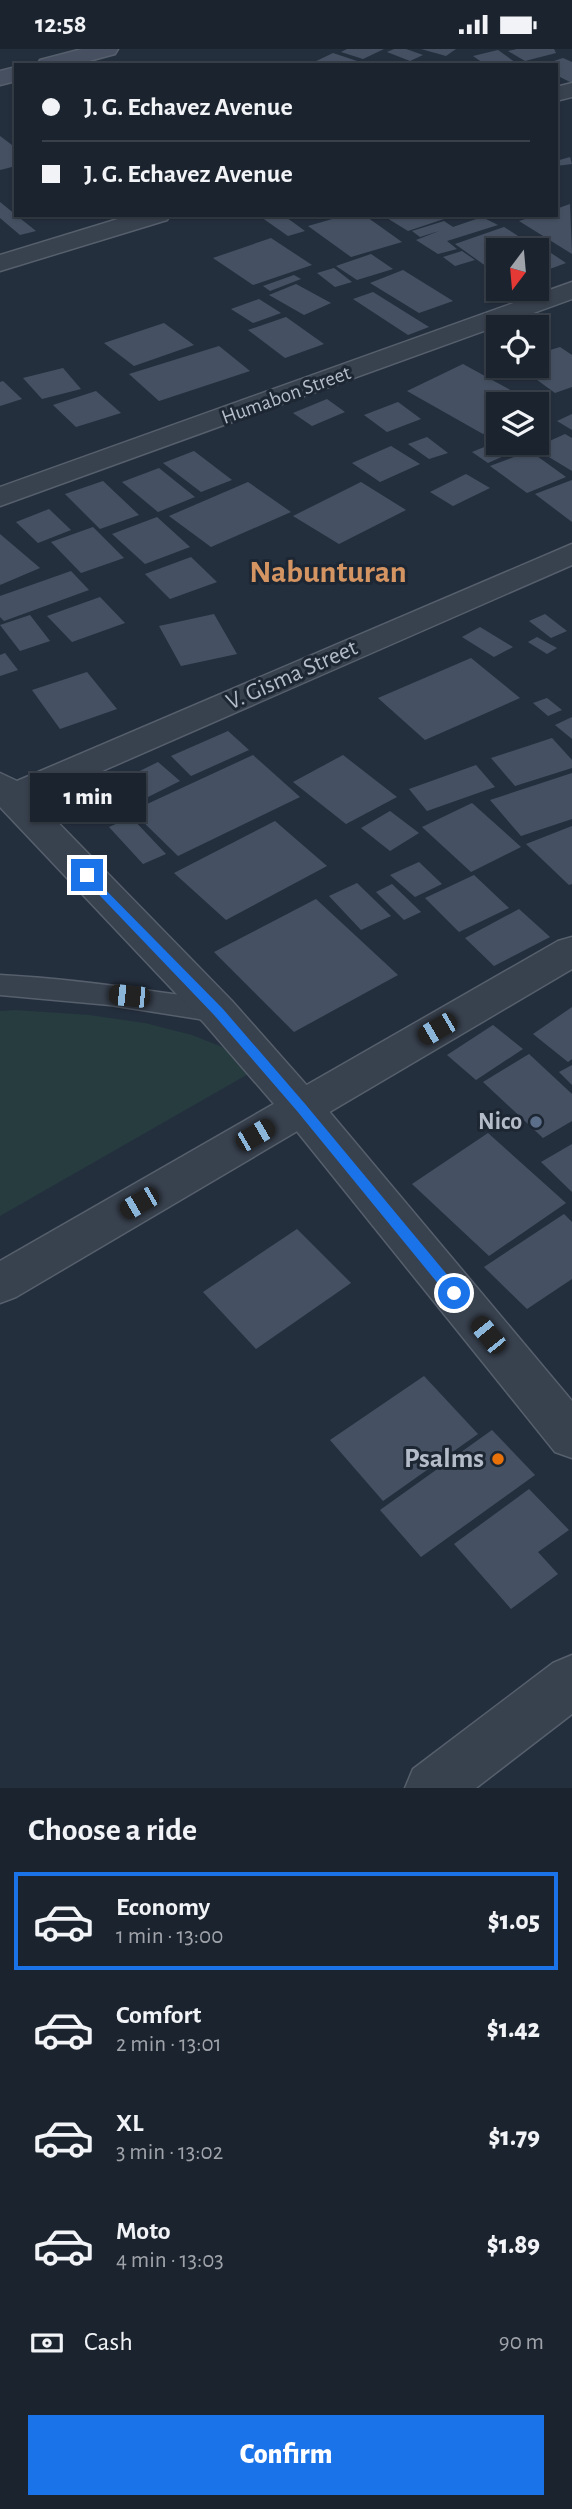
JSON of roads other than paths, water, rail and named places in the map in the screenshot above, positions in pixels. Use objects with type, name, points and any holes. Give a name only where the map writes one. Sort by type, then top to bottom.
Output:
[{"type":"main road","points":[[54,63],[95,50]]},
{"type":"street","points":[[0,263],[151,217]]},
{"type":"street","name":"Humabon Street","points":[[0,497],[572,290]]},
{"type":"street","name":"V. Gisma Street","points":[[6,791],[572,553]]},
{"type":"street","points":[[6,791],[218,1012],[302,1108],[572,1437]]},
{"type":"street","points":[[0,1284],[572,951]]},
{"type":"street","points":[[432,1788],[572,1681]]},
{"type":"lane","points":[[0,985],[129,996],[218,1012]]},
{"type":"place","name":"Nico","points":[[536,1122]]},
{"type":"place","name":"Psalms","points":[[498,1459]]},
{"type":"district","name":"Nabunturan","points":[[328,572]]}]
